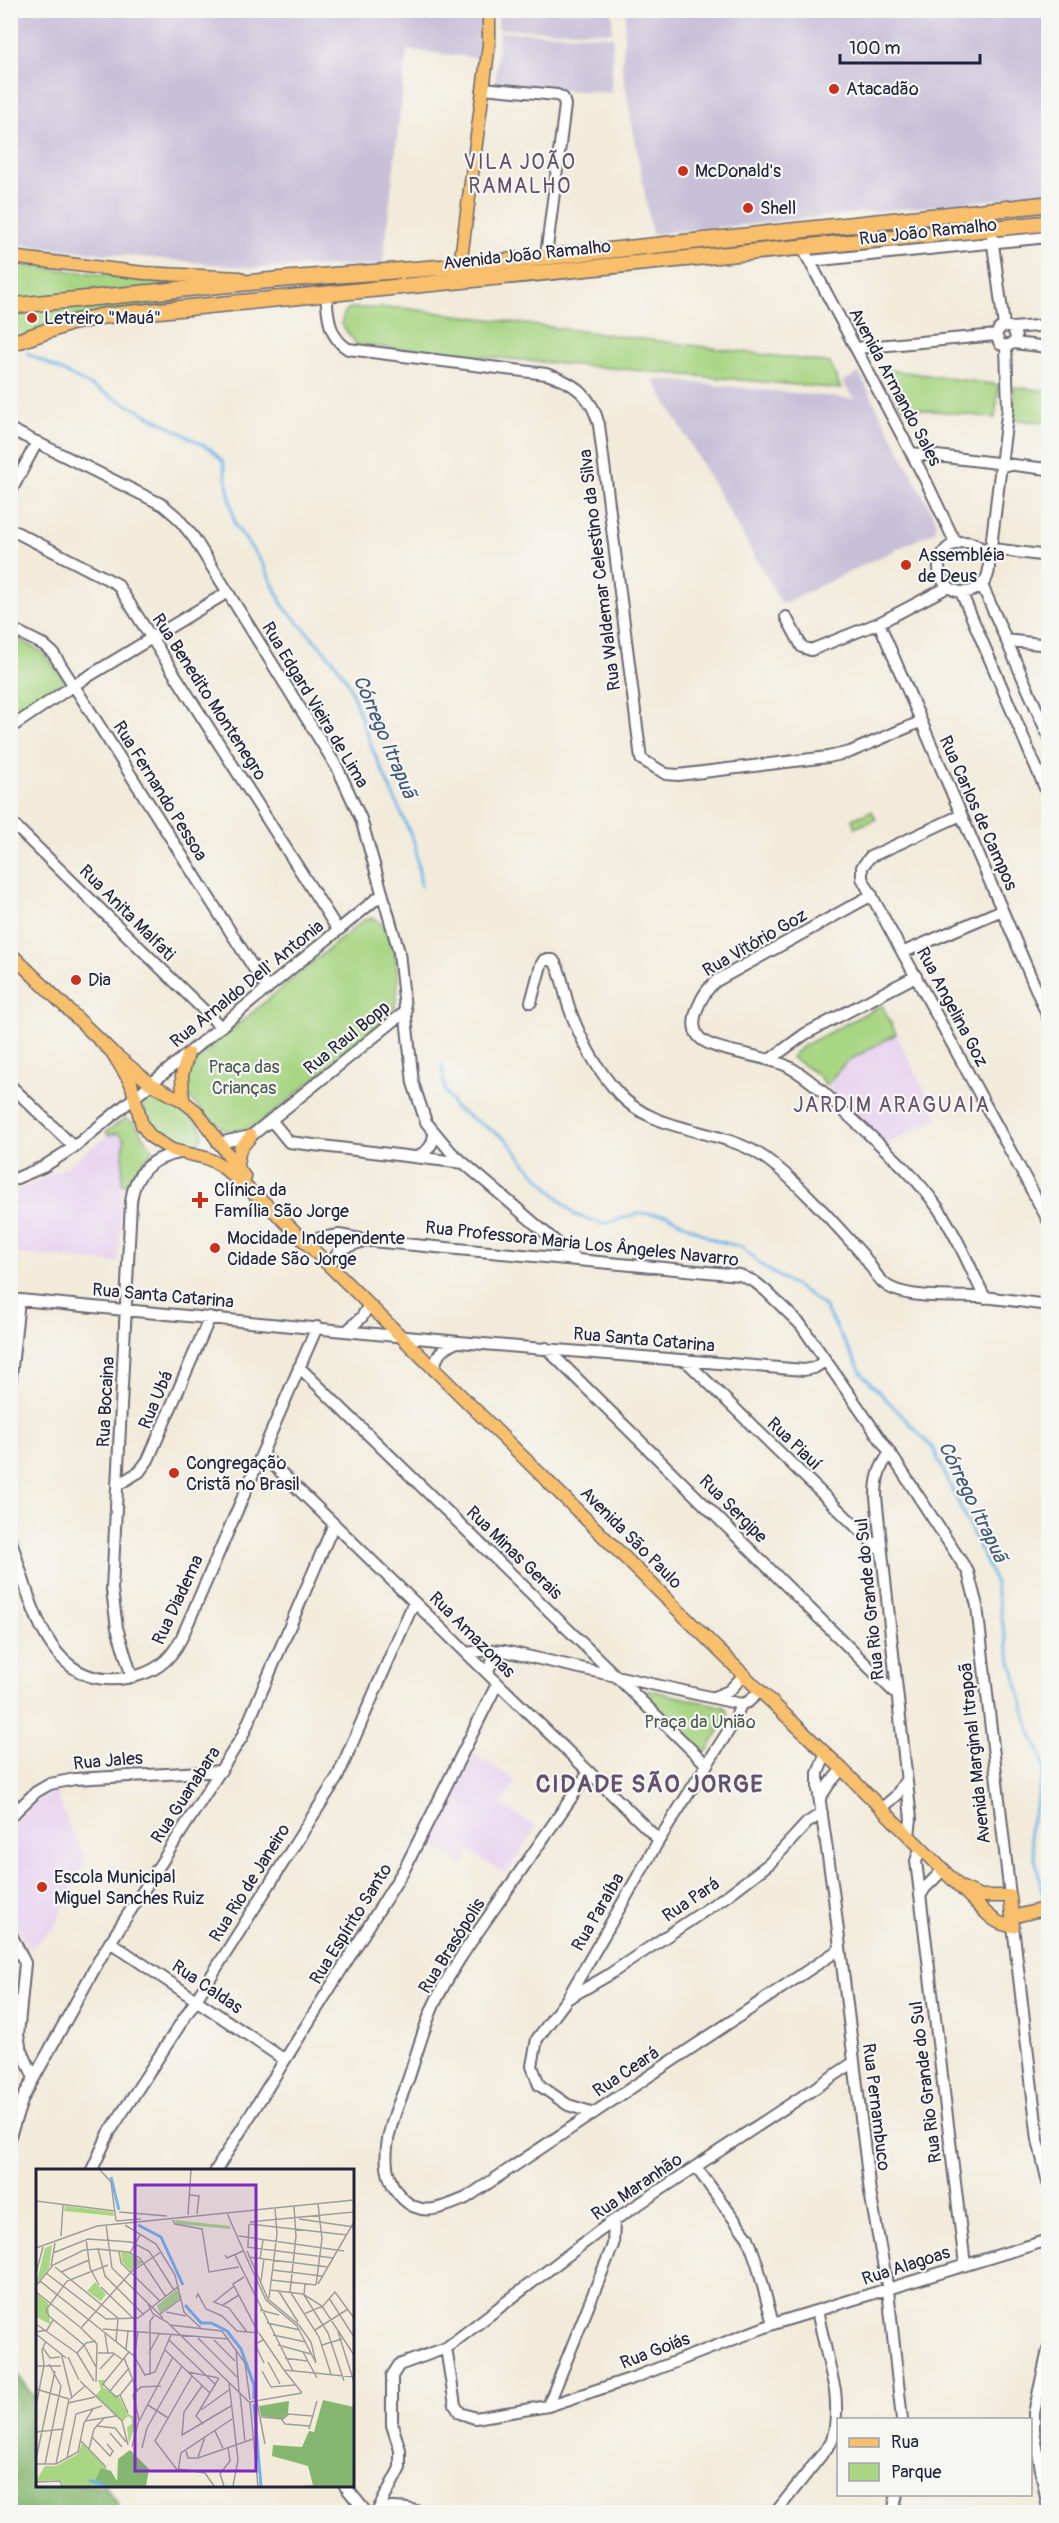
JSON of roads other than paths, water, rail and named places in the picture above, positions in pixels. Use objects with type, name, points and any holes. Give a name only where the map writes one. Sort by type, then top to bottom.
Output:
[{"type":"highway","name":"Avenida João Ramalho","points":[[10,306],[286,279],[460,266],[792,229],[1048,204]]},
{"type":"highway","name":"Avenida João Ramalho","points":[[11,344],[70,323],[103,316],[326,294],[992,236],[1048,223]]},
{"type":"highway","points":[[792,229],[806,254]]},
{"type":"main road","points":[[460,266],[489,44],[489,10]]},
{"type":"main road","name":"Avenida João Ramalho","points":[[10,257],[187,276],[286,279]]},
{"type":"main road","name":"Avenida São Paulo","points":[[10,953],[112,1052],[152,1084],[183,1101],[202,1118],[236,1168],[275,1212],[434,1370],[944,1869],[994,1921],[1004,1925],[1013,1921]]},
{"type":"main road","name":"Avenida São Paulo","points":[[112,1052],[131,1083],[133,1099],[146,1131],[157,1142],[219,1164],[275,1212]]},
{"type":"main road","points":[[183,1101],[182,1075],[188,1054]]},
{"type":"main road","points":[[236,1168],[240,1149],[251,1137]]},
{"type":"main road","points":[[183,1153],[218,1143]]},
{"type":"main road","name":"Avenida São Paulo","points":[[963,1888],[981,1896],[1010,1896]]},
{"type":"main road","name":"Avenida Marginal Itrapoã","points":[[1010,1896],[1013,1921]]},
{"type":"main road","points":[[1013,1921],[1048,1908]]},
{"type":"street","points":[[483,88],[557,95],[563,98],[565,105],[546,256]]},
{"type":"street","points":[[982,547],[994,527],[1008,408],[1010,344],[1016,337],[1008,327],[992,236]]},
{"type":"street","name":"Rua João Ramalho","points":[[992,236],[1048,237]]},
{"type":"street","name":"Avenida Armando Sales","points":[[806,254],[911,453],[956,544]]},
{"type":"street","name":"Rua Waldemar Celestino da Silva","points":[[326,294],[332,332],[341,345],[348,349],[546,374],[576,386],[590,402],[599,425],[641,759],[666,774],[678,775],[821,758],[850,752],[920,722]]},
{"type":"street","points":[[996,335],[999,330],[1008,327],[1048,325]]},
{"type":"street","points":[[856,348],[996,335]]},
{"type":"street","points":[[996,335],[1000,344],[1048,347]]},
{"type":"street","name":"Rua Edgard Vieira de Lima","points":[[10,429],[163,505],[185,525],[338,769],[361,819],[399,952],[413,1083],[426,1122],[435,1135],[464,1163],[576,1259]]},
{"type":"street","points":[[10,493],[37,442]]},
{"type":"street","points":[[911,453],[1048,469]]},
{"type":"street","name":"Rua Benedito Montenegro","points":[[10,529],[117,584],[338,930]]},
{"type":"street","points":[[1009,551],[999,555],[989,566],[982,585],[969,592],[961,592],[948,587],[942,579],[939,564],[945,551],[956,544],[967,542],[982,547],[1048,556]]},
{"type":"street","points":[[982,547],[989,566]]},
{"type":"street","points":[[982,585],[1048,735]]},
{"type":"street","points":[[786,617],[802,647],[812,650],[879,623],[948,587]]},
{"type":"street","points":[[10,728],[74,685],[228,592]]},
{"type":"street","points":[[961,592],[1048,795]]},
{"type":"street","name":"Rua Carlos de Campos","points":[[879,623],[1048,1017]]},
{"type":"street","name":"Rua Fernando Pessoa","points":[[10,628],[49,649],[267,989]]},
{"type":"street","points":[[1006,640],[1048,645]]},
{"type":"street","name":"Rua Angelina Goz","points":[[960,815],[870,857],[861,872],[1048,1220]]},
{"type":"street","name":"Rua Anita Malfati","points":[[10,821],[220,1027]]},
{"type":"street","name":"Rua Arnaldo Dell' Antonia","points":[[10,1181],[43,1167],[74,1147],[381,895]]},
{"type":"street","name":"Rua Vitório Goz","points":[[872,895],[716,981],[701,996],[694,1025],[698,1037],[709,1044],[772,1058],[808,1078],[821,1089],[906,1170],[938,1208],[985,1298]]},
{"type":"street","points":[[904,952],[1002,910]]},
{"type":"street","points":[[531,1002],[541,965],[544,960],[553,960],[582,1041],[604,1077],[621,1096],[642,1112],[662,1121],[735,1142],[761,1155],[824,1214],[864,1257],[879,1278],[892,1289],[927,1295],[1048,1305]]},
{"type":"street","points":[[772,1058],[805,1034],[916,976]]},
{"type":"street","name":"Rua Raul Bopp","points":[[251,1137],[406,1011]]},
{"type":"street","points":[[10,1085],[74,1147]]},
{"type":"street","points":[[271,1120],[289,1142],[464,1163]]},
{"type":"street","points":[[416,1157],[428,1151],[435,1135]]},
{"type":"street","points":[[218,1143],[251,1137]]},
{"type":"street","name":"Rua Bocaina","points":[[132,1677],[117,1628],[113,1600],[131,1202],[137,1178],[150,1164],[163,1156],[183,1153]]},
{"type":"street","name":"Rua Professora Maria Los Ângeles Navarro","points":[[303,1240],[339,1235],[370,1240],[740,1275],[747,1277],[766,1291],[801,1325],[825,1361]]},
{"type":"street","name":"Rua Professora Maria Los Ângeles Navarro","points":[[329,1266],[341,1249],[353,1243],[370,1240]]},
{"type":"street","points":[[10,1386],[15,1300]]},
{"type":"street","name":"Rua Santa Catarina","points":[[15,1300],[459,1342],[804,1370],[814,1368],[825,1361]]},
{"type":"street","points":[[348,1330],[362,1317],[369,1305]]},
{"type":"street","name":"Rua Ubá","points":[[118,1484],[139,1472],[148,1460],[210,1317]]},
{"type":"street","name":"Rua Diadema","points":[[10,1538],[39,1623],[50,1646],[60,1658],[85,1674],[100,1678],[132,1677],[160,1667],[177,1648],[317,1327]]},
{"type":"street","points":[[434,1370],[439,1354],[445,1347],[459,1342]]},
{"type":"street","name":"Rua Sergipe","points":[[546,1348],[896,1694]]},
{"type":"street","name":"Rua Piauí","points":[[685,1360],[881,1551]]},
{"type":"street","name":"Avenida Marginal Itrapoã","points":[[825,1361],[890,1453],[968,1572],[973,1586],[1010,1896]]},
{"type":"street","name":"Rua Minas Gerais","points":[[299,1367],[706,1764]]},
{"type":"street","name":"Rua Rio Grande do Sul","points":[[890,1453],[879,1468],[876,1477],[876,1497],[911,1819],[909,1835]]},
{"type":"street","name":"Rua Amazonas","points":[[262,1454],[659,1840]]},
{"type":"street","name":"Rua Guanabara","points":[[10,2136],[23,2098],[110,1942],[245,1730],[334,1524]]},
{"type":"street","name":"Rua Rio de Janeiro","points":[[92,2169],[102,2145],[337,1778],[414,1602]]},
{"type":"street","points":[[466,1653],[488,1650],[504,1651],[616,1674],[741,1704],[748,1702],[760,1691]]},
{"type":"street","points":[[487,1673],[493,1660],[504,1651]]},
{"type":"street","points":[[712,1697],[729,1691],[744,1675]]},
{"type":"street","name":"Rua Espírito Santo","points":[[217,2169],[405,1868],[496,1684]]},
{"type":"street","name":"Rua Paraíba","points":[[594,2114],[568,2105],[545,2091],[535,2077],[532,2066],[537,2039],[567,1999],[659,1840],[734,1722],[741,1704]]},
{"type":"street","name":"Rua Pernambuco","points":[[826,1753],[818,1773],[820,1798],[870,2192],[888,2290],[902,2418]]},
{"type":"street","points":[[820,1798],[842,1769]]},
{"type":"street","name":"Rua Jales","points":[[13,1814],[36,1792],[50,1784],[75,1779],[221,1771]]},
{"type":"street","name":"Rua Brasópolis","points":[[425,2211],[407,2203],[395,2191],[389,2175],[387,2156],[392,2120],[433,2008],[482,1927],[589,1772]]},
{"type":"street","points":[[882,1808],[896,1796],[906,1780]]},
{"type":"street","points":[[10,1797],[13,1814]]},
{"type":"street","name":"Rua Pará","points":[[567,1999],[607,1976],[728,1895],[770,1863],[807,1823],[822,1813]]},
{"type":"street","name":"Rua Rio Grande do Sul","points":[[921,1847],[916,1861],[965,2265]]},
{"type":"street","points":[[920,1896],[944,1869]]},
{"type":"street","name":"Avenida Marginal Itrapoã","points":[[1013,1921],[1038,2140],[1048,2183]]},
{"type":"street","points":[[10,1932],[26,1963],[18,2035],[20,2046],[34,2078]]},
{"type":"street","name":"Rua Caldas","points":[[110,1942],[285,2060]]},
{"type":"street","name":"Rua Ceará","points":[[425,2211],[447,2206],[466,2198],[840,1949]]},
{"type":"street","name":"Rua Maranhão","points":[[378,2510],[400,2468],[401,2460],[392,2425],[392,2376],[399,2365],[446,2348],[614,2221],[853,2063]]},
{"type":"street","points":[[696,2167],[748,2238],[773,2324]]},
{"type":"street","points":[[548,2406],[613,2245],[614,2221]]},
{"type":"street","name":"Rua Alagoas","points":[[773,2324],[1048,2240]]},
{"type":"street","points":[[776,2512],[831,2443],[834,2435],[837,2404],[817,2311]]},
{"type":"street","name":"Rua Goiás","points":[[446,2348],[455,2405],[460,2414],[475,2418],[548,2406],[633,2378],[773,2324]]},
{"type":"street","points":[[1048,2350],[1034,2413],[1034,2430],[1048,2509]]},
{"type":"street","points":[[346,2487],[366,2512]]},
{"type":"street","points":[[893,2512],[897,2496]]},
{"type":"street","points":[[378,2510],[420,2512]]},
{"type":"waterway","name":"Córrego Itrapuã","points":[[27,353],[169,426],[212,450],[223,462],[235,525],[263,564],[283,606],[334,661],[348,682],[372,748],[415,844],[421,886]]},
{"type":"waterway","name":"Córrego Itrapuã","points":[[442,1065],[445,1090],[455,1108],[506,1139],[528,1166],[575,1215],[604,1224],[639,1213],[667,1215],[714,1240],[742,1247],[765,1268],[824,1306],[863,1375],[933,1448],[994,1579],[1008,1650],[1029,1727],[1045,1767],[1029,1831],[1044,1899]]},
{"type":"place","name":"Atacadão","points":[[834,89]]},
{"type":"place","name":"McDonald's","points":[[683,171]]},
{"type":"place","name":"Shell","points":[[748,208]]},
{"type":"place","name":"Letreiro \"Mauá\"","points":[[32,318]]},
{"type":"place","name":"Assembléia de Deus","points":[[906,565]]},
{"type":"place","name":"Dia","points":[[76,980]]},
{"type":"place","name":"Clínica da Família São Jorge","points":[[200,1200]]},
{"type":"place","name":"Mocidade Independente Cidade São Jorge","points":[[215,1248]]},
{"type":"place","name":"Congregação Cristã no Brasil","points":[[174,1473]]},
{"type":"place","name":"Escola Municipal Miguel Sanches Ruiz","points":[[42,1887]]},
{"type":"district","name":"VILA JOÃO RAMALHO","points":[[520,174]]},
{"type":"district","name":"JARDIM ARAGUAIA","points":[[892,1105]]},
{"type":"district","name":"CIDADE SÃO JORGE","points":[[650,1784]]},
{"type":"park label","name":"Praça das Crianças","points":[[244,1077]]},
{"type":"park label","name":"Praça da União","points":[[700,1722]]}]
